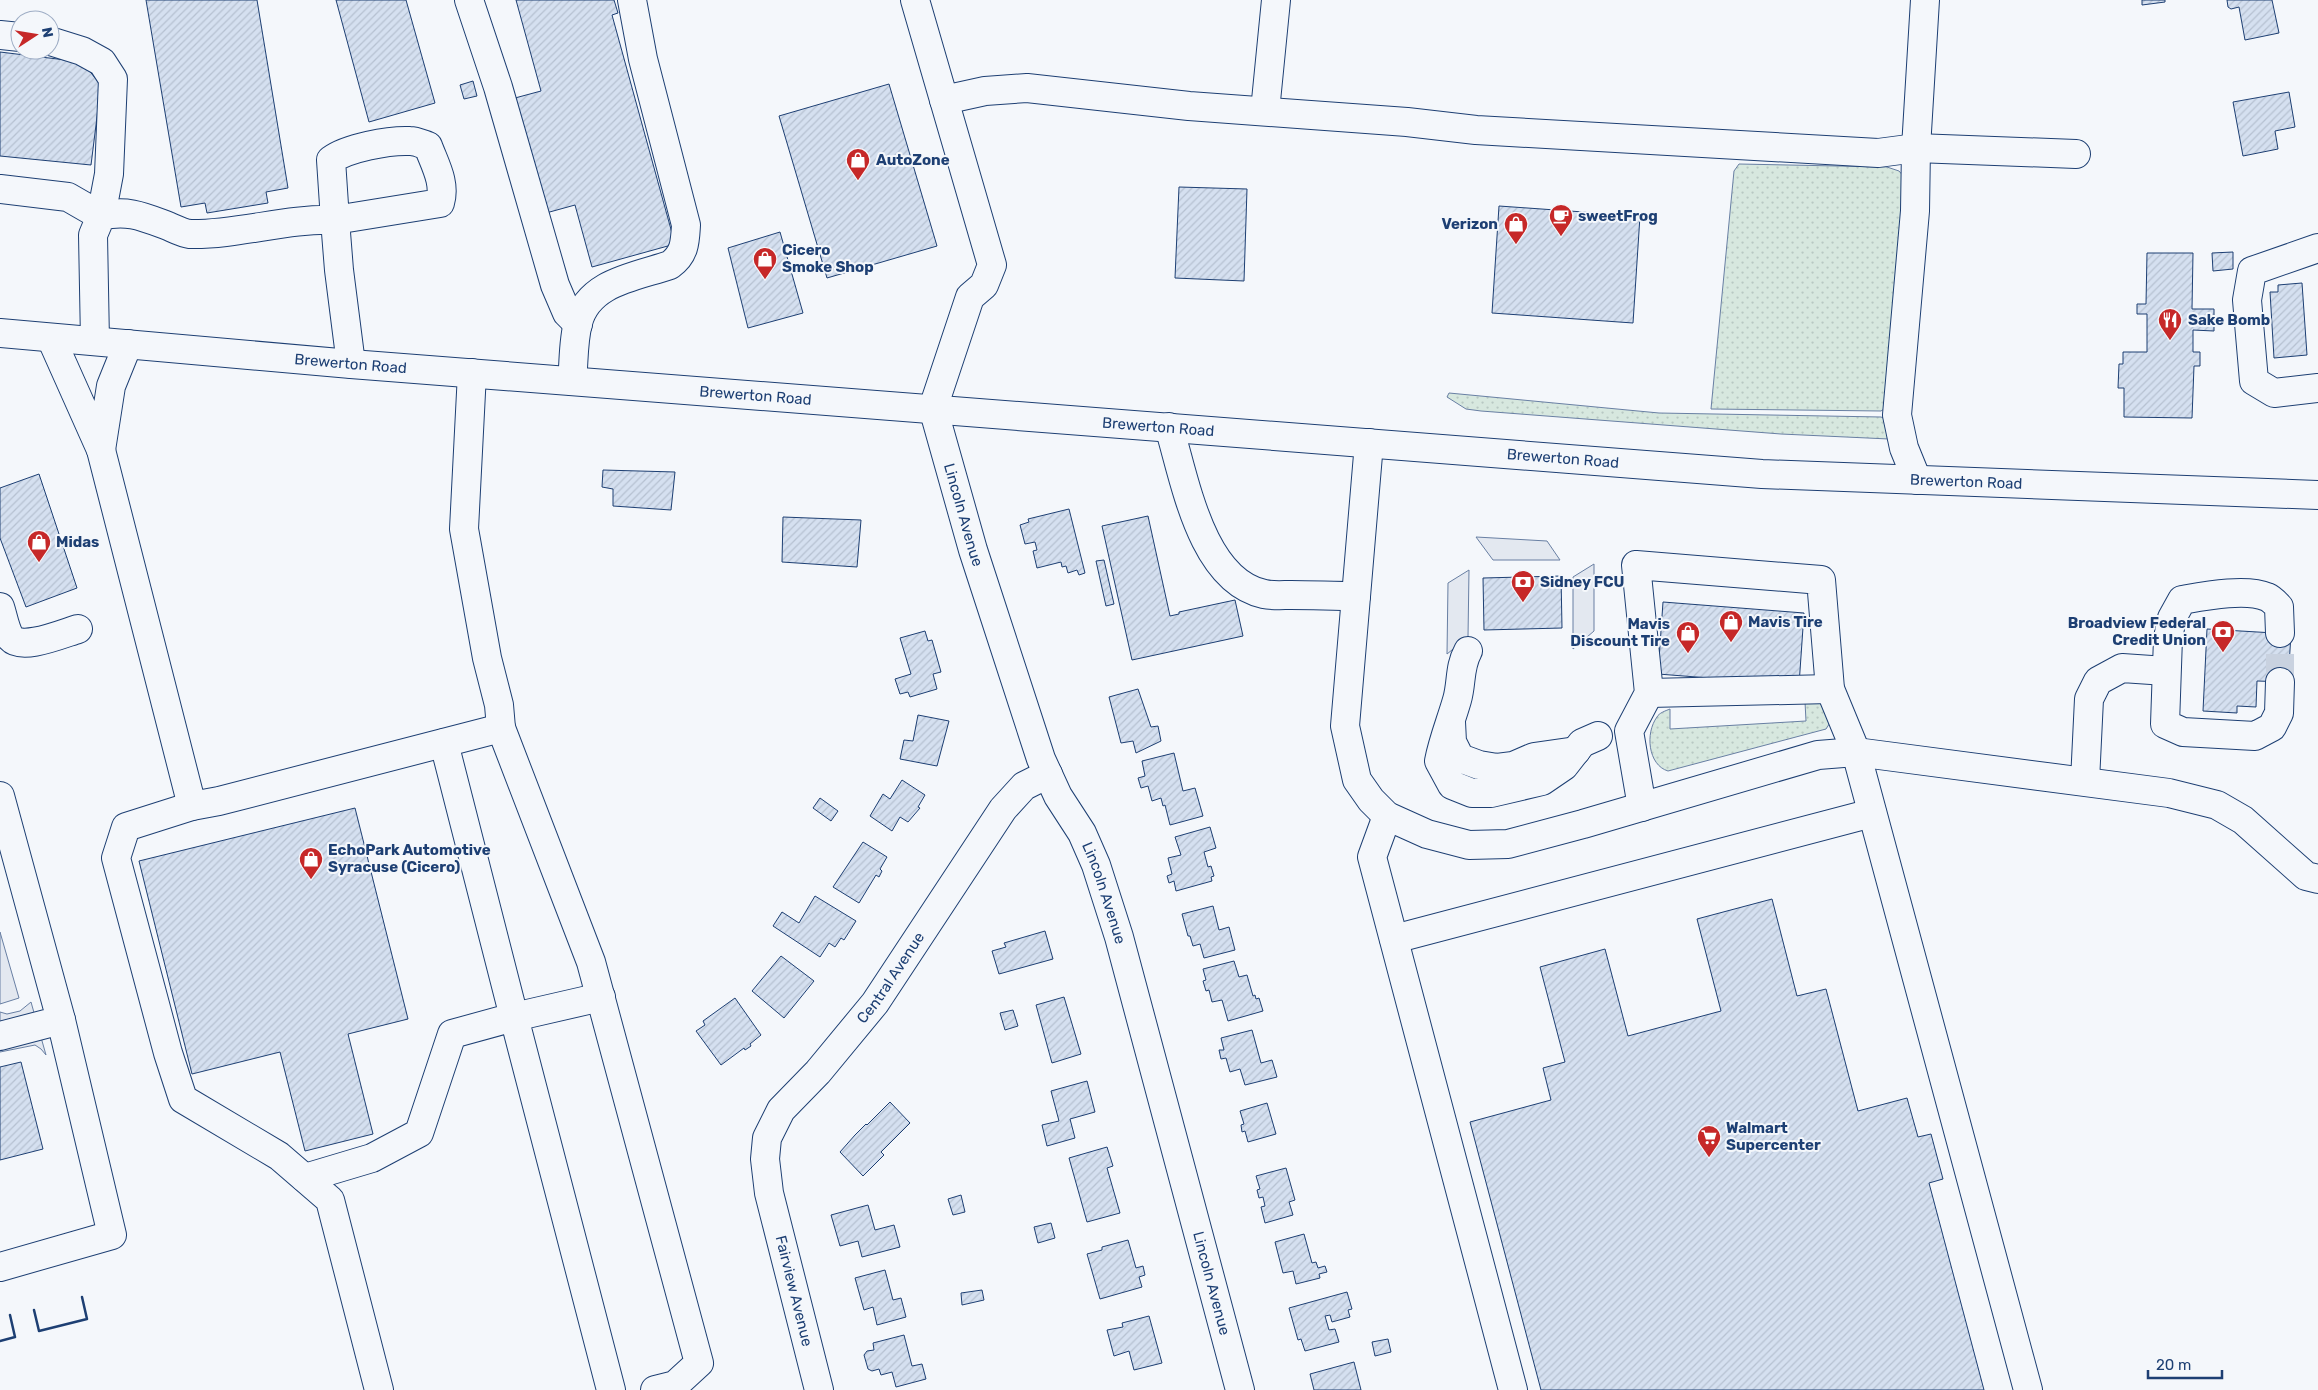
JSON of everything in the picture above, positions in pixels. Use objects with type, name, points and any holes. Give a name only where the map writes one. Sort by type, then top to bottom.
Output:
[{"type":"main road","points":[[469,0],[498,87],[555,286],[567,312],[578,324]]},
{"type":"main road","points":[[572,381],[578,324],[586,303],[599,291],[623,279],[670,264],[676,260],[685,244],[686,225],[643,59],[632,0]]},
{"type":"main road","points":[[915,0],[992,265],[984,285],[970,296],[933,408]]},
{"type":"main road","points":[[1265,112],[1276,0]]},
{"type":"main road","points":[[1917,480],[1904,448],[1898,415],[1915,211],[1916,148],[1925,0]]},
{"type":"main road","points":[[60,44],[82,51],[102,62],[113,78],[109,174],[102,216],[93,235],[95,341]]},
{"type":"main road","points":[[944,100],[985,91],[1027,88],[1189,106],[1332,118],[1407,122],[1476,130],[1878,153],[1916,148],[2076,154]]},
{"type":"main road","points":[[0,189],[68,197],[102,216],[118,212],[142,216],[187,234],[245,231],[313,219],[334,220],[338,270],[351,364]]},
{"type":"main road","points":[[2318,248],[2252,271],[2247,300],[2254,381],[2274,393],[2318,388]]},
{"type":"main road","name":"Brewerton Road","points":[[0,333],[351,364],[1762,474],[2318,495]]},
{"type":"main road","points":[[51,338],[101,450],[192,806]]},
{"type":"main road","points":[[101,450],[111,386],[128,344]]},
{"type":"main road","points":[[472,373],[464,529],[487,658],[499,705],[501,728],[591,962],[699,1363],[675,1385],[655,1390]]},
{"type":"main road","name":"Lincoln Avenue","points":[[933,408],[973,550],[1048,774],[1058,796],[1082,833],[1093,857],[1119,937],[1240,1390]]},
{"type":"main road","points":[[1169,427],[1199,526],[1210,548],[1226,572],[1244,587],[1265,594],[1356,596]]},
{"type":"main road","points":[[1369,443],[1345,726],[1356,780],[1371,800],[1387,816],[1427,834],[1469,845],[1508,844],[1818,755],[1856,752],[2169,792],[2217,805],[2243,820],[2306,876],[2318,879]]},
{"type":"main road","points":[[1642,807],[1629,731],[1649,693],[1636,565],[1821,580],[1830,689],[1856,752],[2028,1390]]},
{"type":"main road","points":[[2280,633],[2279,607],[2268,597],[2252,594],[2210,595],[2182,600],[2172,618],[2168,638],[2165,724],[2183,732],[2254,736],[2272,728],[2279,712],[2280,682]]},
{"type":"main road","points":[[0,606],[10,637],[16,642],[26,644],[78,629]]},
{"type":"main road","points":[[1468,651],[1462,662],[1458,698],[1451,718],[1452,742],[1460,758],[1488,768],[1512,766],[1534,758],[1576,751],[1582,743],[1598,736]]},
{"type":"main road","points":[[2085,782],[2089,699],[2098,681],[2122,668],[2166,671]]},
{"type":"main road","points":[[1649,693],[1830,689]]},
{"type":"main road","points":[[379,1390],[330,1200],[279,1156],[183,1098],[168,1053],[116,858],[126,827],[192,806],[501,728]]},
{"type":"main road","points":[[444,743],[612,1390]]},
{"type":"main road","name":"Central Avenue","points":[[769,1193],[765,1159],[767,1138],[781,1110],[818,1072],[876,1003],[1002,809],[1024,786],[1048,774]]},
{"type":"main road","points":[[0,796],[61,1020],[112,1235],[0,1267]]},
{"type":"main road","points":[[1394,939],[1872,813]]},
{"type":"main road","points":[[1387,816],[1372,857],[1513,1390]]},
{"type":"main road","points":[[305,1178],[372,1158],[419,1134],[452,1034],[514,1017],[601,997]]},
{"type":"main road","points":[[0,1036],[61,1020]]},
{"type":"main road","name":"Fairview Avenue","points":[[769,1193],[820,1390]]},
{"type":"shaded area","points":[[1739,164],[1887,167],[1899,171],[1905,178],[1887,407],[1881,411],[1711,409],[1734,171]]},
{"type":"shaded area","points":[[1449,393],[1659,413],[1881,417],[1886,419],[1889,439],[1781,434],[1481,411],[1466,409],[1447,397]]},
{"type":"shaded area","points":[[1476,537],[1547,541],[1560,560],[1493,560]]},
{"type":"shaded area","points":[[1594,564],[1594,631],[1573,649],[1573,577]]},
{"type":"shaded area","points":[[1469,570],[1468,637],[1447,654],[1448,583]]},
{"type":"shaded area","points":[[1805,702],[1823,702],[1833,718],[1826,729],[1668,771],[1661,768],[1656,762],[1650,748],[1653,724],[1659,714],[1670,709],[1670,729],[1806,721]]},
{"type":"shaded area","points":[[0,932],[19,998],[0,1004]]},
{"type":"shaded area","points":[[31,1002],[46,1055],[35,1045],[0,1052],[0,1012],[7,1014],[20,1011]]},
{"type":"building","points":[[146,0],[257,0],[288,188],[266,192],[268,203],[207,213],[205,203],[181,207]]},
{"type":"building","points":[[336,0],[406,0],[435,103],[369,122]]},
{"type":"building","points":[[516,0],[614,0],[618,13],[612,15],[675,244],[592,267],[575,205],[546,213],[515,98],[541,91]]},
{"type":"building","points":[[2142,0],[2165,0],[2165,2],[2142,5]]},
{"type":"building","points":[[2227,0],[2272,0],[2279,33],[2245,40],[2239,7],[2231,9],[2228,7]]},
{"type":"building","points":[[0,52],[10,53],[10,60],[60,59],[82,62],[101,85],[91,165],[0,156]]},
{"type":"building","points":[[473,81],[477,96],[464,99],[460,85]]},
{"type":"building","name":"AutoZone","points":[[889,84],[937,246],[827,278],[779,116]]},
{"type":"building","points":[[2289,92],[2295,127],[2275,131],[2278,149],[2243,156],[2233,102]]},
{"type":"building","points":[[1179,187],[1247,189],[1244,281],[1175,278]]},
{"type":"building","points":[[1499,206],[1640,216],[1633,323],[1492,313]]},
{"type":"building","name":"Cicero Smoke Shop","points":[[780,232],[803,313],[748,328],[728,248]]},
{"type":"building","points":[[2233,252],[2233,269],[2213,271],[2212,253]]},
{"type":"building","name":"Sake Bomb","points":[[2147,253],[2193,253],[2192,309],[2214,309],[2214,331],[2193,330],[2193,352],[2200,352],[2200,366],[2194,366],[2192,418],[2124,417],[2124,388],[2118,388],[2119,364],[2123,364],[2123,352],[2147,352],[2147,314],[2137,314],[2137,304],[2146,304]]},
{"type":"building","points":[[2302,283],[2307,355],[2274,358],[2270,292],[2278,292],[2278,285]]},
{"type":"building","points":[[603,470],[675,472],[671,510],[613,506],[613,489],[602,487]]},
{"type":"building","name":"Midas","points":[[39,474],[77,588],[26,607],[0,538],[0,488]]},
{"type":"building","points":[[1069,509],[1085,573],[1079,575],[1077,570],[1068,573],[1066,566],[1062,567],[1061,562],[1037,568],[1033,551],[1037,550],[1035,542],[1025,544],[1020,525],[1029,522],[1028,519]]},
{"type":"building","points":[[1148,516],[1170,616],[1179,614],[1179,612],[1235,600],[1243,636],[1132,660],[1102,526]]},
{"type":"building","points":[[783,517],[861,520],[857,567],[782,562]]},
{"type":"building","points":[[1104,560],[1114,604],[1106,606],[1096,561]]},
{"type":"building","points":[[1561,576],[1562,628],[1484,630],[1483,578]]},
{"type":"building","name":"Mavis Tire","points":[[1663,602],[1804,613],[1799,685],[1658,674]]},
{"type":"building","points":[[2207,629],[2291,634],[2288,682],[2257,681],[2256,707],[2237,706],[2237,713],[2203,711]]},
{"type":"building","points":[[925,631],[928,641],[932,640],[941,672],[933,674],[937,689],[910,697],[908,692],[900,694],[895,679],[911,674],[900,638]]},
{"type":"building","points":[[1138,689],[1151,727],[1158,726],[1161,741],[1136,753],[1133,741],[1121,743],[1109,697]]},
{"type":"building","points":[[918,715],[949,721],[937,766],[900,759],[904,740],[913,741]]},
{"type":"building","points":[[1174,753],[1183,791],[1195,788],[1203,816],[1170,825],[1165,805],[1163,806],[1161,798],[1152,801],[1148,786],[1141,788],[1138,778],[1145,776],[1142,761]]},
{"type":"building","points":[[902,780],[925,795],[918,807],[920,808],[908,822],[900,817],[892,831],[870,816],[883,794],[890,799]]},
{"type":"building","points":[[820,798],[838,811],[831,821],[813,808]]},
{"type":"building","points":[[355,808],[408,1019],[348,1034],[373,1134],[305,1151],[280,1052],[192,1074],[139,861]]},
{"type":"building","points":[[1210,827],[1216,848],[1204,852],[1208,867],[1211,866],[1214,876],[1211,877],[1212,881],[1176,891],[1174,881],[1169,883],[1167,876],[1172,874],[1168,858],[1181,855],[1175,837]]},
{"type":"building","points":[[863,842],[887,857],[880,869],[882,871],[879,877],[876,875],[859,903],[833,887]]},
{"type":"building","points":[[815,896],[856,921],[844,940],[841,938],[835,947],[829,943],[820,957],[773,926],[782,912],[799,923]]},
{"type":"building","name":"Walmart Supercenter","points":[[1772,899],[1797,996],[1826,989],[1858,1111],[1907,1098],[1918,1137],[1931,1134],[1943,1179],[1929,1183],[1984,1390],[1541,1390],[1470,1122],[1551,1100],[1543,1068],[1565,1062],[1540,967],[1605,949],[1628,1036],[1721,1011],[1697,919]]},
{"type":"building","points":[[1213,906],[1219,930],[1229,927],[1235,950],[1204,958],[1200,944],[1193,946],[1190,936],[1188,936],[1182,914]]},
{"type":"building","points":[[1045,931],[1053,959],[999,974],[992,951],[1006,947],[1004,943]]},
{"type":"building","points":[[781,956],[814,981],[784,1018],[752,991]]},
{"type":"building","points":[[1234,961],[1239,977],[1247,975],[1253,996],[1255,995],[1256,999],[1259,998],[1263,1011],[1228,1021],[1222,1000],[1212,1002],[1209,990],[1206,991],[1203,981],[1206,980],[1203,969]]},
{"type":"building","points":[[1064,997],[1081,1054],[1052,1063],[1036,1005]]},
{"type":"building","points":[[735,998],[761,1035],[750,1044],[751,1046],[745,1050],[744,1048],[721,1065],[696,1031],[705,1025],[703,1021]]},
{"type":"building","points":[[1013,1010],[1018,1026],[1005,1030],[1000,1013]]},
{"type":"building","points":[[1252,1030],[1261,1063],[1272,1060],[1277,1077],[1245,1085],[1240,1069],[1230,1072],[1226,1058],[1221,1059],[1219,1050],[1224,1050],[1221,1038]]},
{"type":"building","points":[[21,1062],[43,1149],[0,1160],[0,1067]]},
{"type":"building","points":[[1087,1081],[1095,1112],[1070,1119],[1075,1138],[1047,1146],[1042,1125],[1059,1121],[1051,1091]]},
{"type":"building","points":[[890,1102],[910,1123],[881,1152],[884,1155],[863,1176],[840,1152]]},
{"type":"building","points":[[1267,1103],[1276,1134],[1248,1142],[1245,1131],[1242,1132],[1241,1125],[1244,1124],[1240,1111]]},
{"type":"building","points":[[1107,1147],[1113,1166],[1107,1168],[1120,1213],[1087,1222],[1069,1158]]},
{"type":"building","points":[[1286,1168],[1295,1200],[1289,1202],[1293,1215],[1265,1223],[1261,1207],[1265,1206],[1263,1197],[1259,1198],[1257,1190],[1260,1189],[1256,1176]]},
{"type":"building","points":[[961,1195],[965,1212],[953,1215],[948,1199]]},
{"type":"building","points":[[868,1205],[875,1230],[894,1225],[900,1247],[862,1257],[858,1241],[840,1246],[831,1215]]},
{"type":"building","points":[[1051,1223],[1055,1238],[1038,1243],[1034,1227]]},
{"type":"building","points":[[1304,1234],[1312,1263],[1316,1262],[1318,1268],[1325,1266],[1327,1272],[1319,1274],[1320,1278],[1296,1284],[1293,1271],[1283,1273],[1275,1242]]},
{"type":"building","points":[[1128,1240],[1136,1268],[1143,1266],[1145,1275],[1139,1277],[1142,1287],[1100,1299],[1087,1254],[1102,1250],[1102,1247]]},
{"type":"building","points":[[885,1270],[893,1300],[901,1298],[906,1317],[877,1325],[873,1307],[864,1310],[855,1278]]},
{"type":"building","points":[[982,1290],[984,1300],[962,1305],[961,1293]]},
{"type":"building","points":[[1347,1292],[1352,1309],[1348,1310],[1350,1317],[1332,1322],[1330,1315],[1325,1316],[1329,1330],[1335,1329],[1339,1342],[1305,1351],[1301,1339],[1298,1340],[1289,1308]]},
{"type":"building","points":[[1149,1316],[1162,1363],[1134,1370],[1129,1351],[1114,1356],[1107,1330],[1123,1327],[1122,1323]]},
{"type":"building","points":[[904,1335],[912,1366],[922,1364],[926,1379],[896,1387],[892,1372],[881,1375],[879,1369],[872,1371],[868,1369],[864,1355],[867,1351],[874,1350],[873,1343]]},
{"type":"building","points":[[1388,1339],[1391,1352],[1375,1356],[1372,1342]]},
{"type":"building","points":[[1354,1362],[1361,1390],[1314,1390],[1310,1374]]},
{"type":"tunnel","points":[[2280,633],[2280,682]]},
{"type":"wall","points":[[34,1310],[39,1331],[87,1319],[82,1297]]},
{"type":"wall","points":[[0,1341],[15,1337],[10,1315]]},
{"type":"place","name":"AutoZone","points":[[858,181]]},
{"type":"place","name":"sweetFrog","points":[[1561,237]]},
{"type":"place","name":"Verizon","points":[[1516,245]]},
{"type":"place","name":"Cicero Smoke Shop","points":[[765,280]]},
{"type":"place","name":"Sake Bomb","points":[[2170,341]]},
{"type":"place","name":"Midas","points":[[39,563]]},
{"type":"place","name":"Sidney FCU","points":[[1523,603]]},
{"type":"place","name":"Mavis Tire","points":[[1731,643]]},
{"type":"place","name":"Broadview Federal Credit Union","points":[[2223,653]]},
{"type":"place","name":"Mavis Discount Tire","points":[[1688,654]]},
{"type":"place","name":"EchoPark Automotive Syracuse (Cicero)","points":[[311,880]]},
{"type":"place","name":"Walmart Supercenter","points":[[1709,1158]]}]
